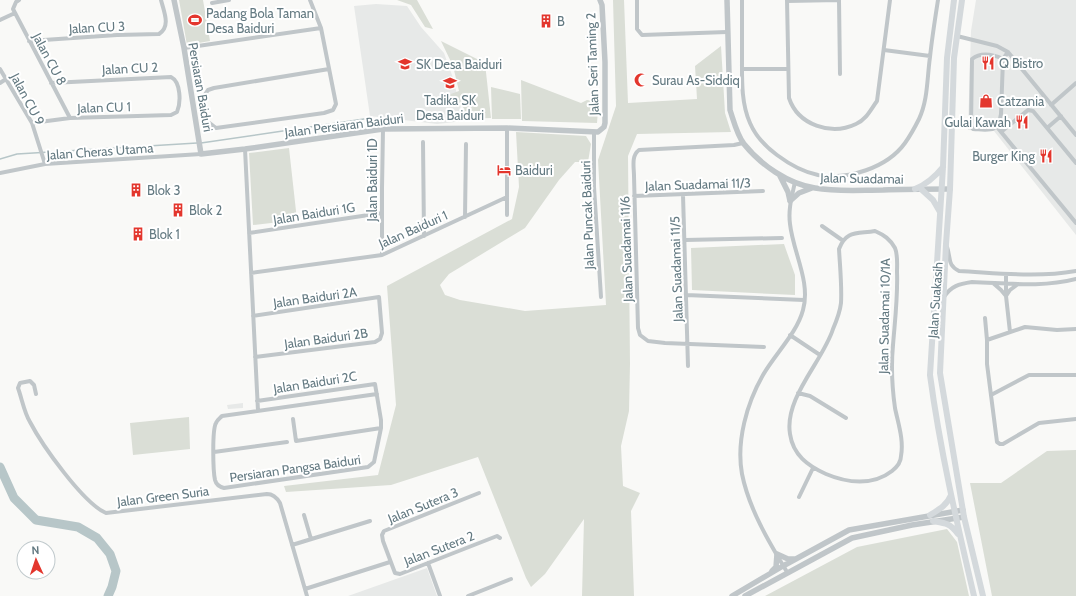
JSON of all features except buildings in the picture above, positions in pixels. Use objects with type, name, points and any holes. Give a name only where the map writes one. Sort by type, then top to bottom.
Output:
[{"type":"main road","name":"Jalan Suakasih","points":[[954,0],[947,58],[943,167],[930,375],[956,518],[974,596]]},
{"type":"main road","name":"Jalan Suakasih","points":[[962,0],[954,58],[950,189],[940,373],[964,516],[983,596]]},
{"type":"main road","points":[[940,212],[933,200],[918,189],[933,179],[943,167]]},
{"type":"main road","points":[[952,494],[948,503],[932,518],[947,523],[954,528],[960,536]]},
{"type":"street","points":[[0,20],[14,11],[16,2],[19,0]]},
{"type":"street","name":"Jalan CU 3","points":[[29,41],[117,35],[159,34],[164,31],[167,25],[161,0]]},
{"type":"street","name":"Persiaran Baiduri","points":[[174,0],[184,48],[202,154]]},
{"type":"street","points":[[212,3],[229,0]]},
{"type":"street","points":[[310,0],[322,28],[336,104],[333,110],[324,113],[216,128],[207,121],[204,96],[208,90],[255,80],[329,70]]},
{"type":"street","points":[[637,0],[637,28],[642,35],[727,32]]},
{"type":"street","name":"Jalan Suadamai","points":[[727,0],[730,110],[735,127],[743,143],[758,158],[779,174],[795,182],[814,188],[840,190],[950,189]]},
{"type":"street","points":[[742,0],[742,69],[744,104],[749,122],[760,139],[769,149],[783,160],[798,169],[818,175],[839,176],[860,172],[878,165],[890,158],[905,144],[919,120],[925,104],[938,0]]},
{"type":"street","points":[[840,74],[839,0],[787,1],[789,98],[794,111],[811,124],[827,128],[841,128],[857,124],[863,119],[877,101],[890,0]]},
{"type":"street","name":"Jalan Seri Taming 2","points":[[594,132],[601,130],[605,122],[605,62],[602,2]]},
{"type":"street","name":"Jalan CU 8","points":[[14,11],[70,118]]},
{"type":"street","points":[[184,48],[322,28]]},
{"type":"street","points":[[957,36],[997,46],[1008,52],[1076,135]]},
{"type":"street","points":[[884,50],[930,56]]},
{"type":"street","points":[[1003,59],[992,55],[976,56],[972,58],[971,126],[974,129],[993,130],[1000,122],[1003,59],[1008,52]]},
{"type":"street","name":"Jalan CU 9","points":[[0,68],[32,123],[45,164]]},
{"type":"street","points":[[742,69],[788,69]]},
{"type":"street","name":"Jalan CU 2","points":[[51,83],[171,77],[175,79],[178,84],[180,106],[177,112]]},
{"type":"street","points":[[0,83],[6,80]]},
{"type":"street","points":[[1051,104],[1076,83]]},
{"type":"street","points":[[1001,132],[1028,110],[1033,112],[1076,163]]},
{"type":"street","name":"Jalan CU 1","points":[[32,123],[70,118],[171,115],[177,112]]},
{"type":"street","points":[[1047,128],[1061,116]]},
{"type":"street","points":[[997,127],[1076,223]]},
{"type":"street","points":[[507,128],[507,216]]},
{"type":"street","name":"Jalan Persiaran Baiduri","points":[[202,154],[383,129],[507,128],[594,132]]},
{"type":"street","name":"Jalan Baiduri 1D","points":[[382,255],[383,129]]},
{"type":"street","name":"Jalan Puncak Baiduri","points":[[594,132],[594,187],[601,297]]},
{"type":"street","points":[[423,142],[424,236]]},
{"type":"street","name":"Jalan Suadamai 11/6","points":[[688,344],[648,341],[640,335],[638,328],[634,158],[636,153],[640,150],[734,145],[743,143]]},
{"type":"street","points":[[465,217],[466,144]]},
{"type":"street","points":[[245,149],[258,411]]},
{"type":"street","name":"Jalan Cheras Utama","points":[[0,173],[45,164],[202,154]]},
{"type":"street","points":[[779,174],[785,184],[790,201]]},
{"type":"street","points":[[787,572],[762,529],[746,490],[742,472],[742,436],[750,404],[758,384],[769,364],[797,324],[803,310],[804,286],[790,223],[790,201],[795,182]]},
{"type":"street","points":[[790,201],[806,189],[814,188]]},
{"type":"street","name":"Jalan Suadamai 11/3","points":[[634,196],[763,192]]},
{"type":"street","name":"Jalan Suadamai 11/5","points":[[683,195],[688,366]]},
{"type":"street","name":"Jalan Baiduri 1","points":[[251,273],[382,255],[507,197]]},
{"type":"street","name":"Jalan Baiduri 1G","points":[[249,233],[382,213]]},
{"type":"street","points":[[822,226],[842,240]]},
{"type":"street","name":"Jalan Suadamai 10/1A","points":[[875,231],[885,236],[896,250],[898,293],[891,365],[895,406],[902,445],[901,457],[897,466],[882,477],[859,482],[836,479],[812,468],[794,449],[790,434],[789,420],[798,393],[820,355],[827,344],[841,304],[839,249],[842,240],[847,235],[875,231]]},
{"type":"street","points":[[684,240],[782,238]]},
{"type":"street","points":[[946,244],[950,263],[953,268],[959,271],[1047,275],[1076,271]]},
{"type":"street","points":[[1006,274],[1005,283],[1010,332]]},
{"type":"street","points":[[944,298],[950,289],[956,285],[972,282],[1018,284],[1056,283],[1076,279]]},
{"type":"street","points":[[993,283],[1006,296]]},
{"type":"street","points":[[1006,296],[1010,290],[1018,284]]},
{"type":"street","points":[[686,295],[804,300]]},
{"type":"street","name":"Jalan Baiduri 2A","points":[[253,316],[379,297]]},
{"type":"street","name":"Jalan Baiduri 2B","points":[[255,357],[376,342],[380,339],[382,334],[379,297]]},
{"type":"street","points":[[985,318],[988,340],[987,364],[997,442],[1003,444],[1039,422],[1076,420]]},
{"type":"street","points":[[988,340],[1025,327],[1057,330],[1076,329]]},
{"type":"street","points":[[790,335],[820,355]]},
{"type":"street","points":[[688,344],[764,347]]},
{"type":"street","points":[[991,395],[1029,375],[1076,375]]},
{"type":"street","name":"Jalan Green Suria","points":[[36,394],[34,385],[30,381],[20,383],[18,388],[29,421],[63,472],[80,491],[98,508],[106,513],[271,494],[280,503],[292,545]]},
{"type":"street","name":"Jalan Baiduri 2C","points":[[257,401],[375,384],[377,394]]},
{"type":"street","points":[[798,393],[810,396],[846,418]]},
{"type":"street","points":[[287,442],[214,452],[214,426],[216,421],[222,416],[377,394],[381,428],[296,441],[293,419]]},
{"type":"street","name":"Persiaran Pangsa Baiduri","points":[[214,452],[215,481],[219,486],[224,488],[238,486],[368,467],[374,462],[381,428]]},
{"type":"street","points":[[800,497],[812,468]]},
{"type":"street","name":"Jalan Sutera 3","points":[[383,541],[382,535],[384,531],[479,493]]},
{"type":"street","points":[[745,596],[852,538],[963,510]]},
{"type":"street","points":[[304,515],[310,539]]},
{"type":"street","points":[[732,596],[849,530],[932,518],[956,518],[964,516]]},
{"type":"street","points":[[306,596],[292,545],[370,522]]},
{"type":"street","name":"Jalan Sutera 2","points":[[383,541],[395,573],[400,574],[497,536],[500,538]]},
{"type":"street","points":[[777,554],[788,559],[796,559]]},
{"type":"street","points":[[771,573],[776,567],[777,554]]},
{"type":"street","points":[[304,589],[390,562]]},
{"type":"street","points":[[428,563],[440,596]]},
{"type":"street","points":[[468,596],[511,579]]},
{"type":"shaded area","name":"Padang Bola Taman Desa Baiduri","points":[[179,0],[203,0],[210,41],[187,45]]},
{"type":"shaded area","points":[[397,0],[417,0],[433,29],[425,27],[411,5]]},
{"type":"shaded area","points":[[613,0],[624,0],[628,103],[697,99],[695,66],[721,46],[725,113],[731,132],[637,134],[628,156],[629,411],[621,446],[623,486],[640,493],[631,511],[634,596],[582,596],[584,519],[545,574],[531,587],[526,578],[478,457],[391,485],[286,492],[284,486],[378,475],[396,405],[387,286],[512,219],[519,187],[516,132],[586,136],[591,144],[588,162],[575,162],[559,180],[525,228],[449,274],[440,285],[445,295],[460,300],[525,311],[606,305],[598,160],[616,106]]},
{"type":"shaded area","points":[[976,0],[1076,0],[1076,235],[994,131],[968,130],[971,31]]},
{"type":"shaded area","name":"SK Desa Baiduri","points":[[376,4],[407,6],[421,27],[444,53],[452,75],[464,121],[437,124],[370,116],[354,6]]},
{"type":"shaded area","points":[[441,41],[485,63],[491,118],[465,119],[463,106],[450,107],[448,95],[459,91],[453,66]]},
{"type":"shaded area","points":[[521,80],[581,103],[587,100],[594,101],[598,111],[597,123],[522,121]]},
{"type":"shaded area","points":[[491,87],[520,94],[521,119],[492,119]]},
{"type":"shaded area","points":[[289,148],[297,220],[253,225],[249,153]]},
{"type":"shaded area","points":[[784,244],[795,275],[795,295],[692,290],[691,248]]},
{"type":"shaded area","points":[[243,403],[243,408],[228,409],[227,405]]},
{"type":"shaded area","points":[[189,417],[190,449],[133,455],[130,423]]},
{"type":"shaded area","points":[[1076,450],[1076,596],[992,596],[970,483],[1001,483],[1047,451]]},
{"type":"shaded area","points":[[947,529],[957,542],[969,596],[765,596],[857,547]]},
{"type":"shaded area","points":[[427,568],[437,596],[348,596]]},
{"type":"waterway","points":[[201,143],[364,119]]},
{"type":"waterway","points":[[0,159],[17,154],[197,143]]},
{"type":"waterway","points":[[0,467],[14,498],[36,520],[78,527],[97,538],[110,554],[116,571],[108,596]]},
{"type":"place","name":"Padang Bola Taman Desa Baiduri","points":[[195,20]]},
{"type":"place","name":"B","points":[[546,21]]},
{"type":"place","name":"Q Bistro","points":[[988,63]]},
{"type":"place","name":"SK Desa Baiduri","points":[[405,64]]},
{"type":"place","name":"Surau As-Siddiq","points":[[641,80]]},
{"type":"place","name":"Tadika SK Desa Baiduri","points":[[450,83]]},
{"type":"place","name":"Catzania","points":[[986,101]]},
{"type":"place","name":"Gulai Kawah","points":[[1022,122]]},
{"type":"place","name":"Burger King","points":[[1046,156]]},
{"type":"place","name":"Baiduri","points":[[504,170]]},
{"type":"place","name":"Blok 3","points":[[136,190]]},
{"type":"place","name":"Blok 2","points":[[178,210]]},
{"type":"place","name":"Blok 1","points":[[138,234]]}]
